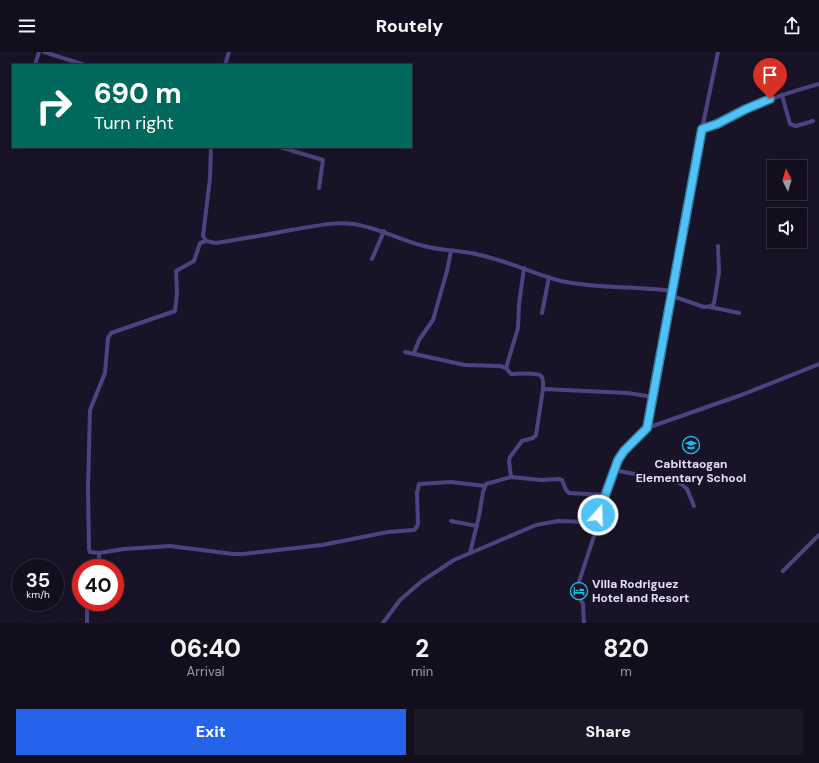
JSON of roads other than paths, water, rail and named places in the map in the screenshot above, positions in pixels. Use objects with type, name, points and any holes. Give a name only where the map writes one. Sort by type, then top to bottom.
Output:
[{"type":"street","points":[[35,64],[39,52]]},
{"type":"street","points":[[44,52],[71,63]]},
{"type":"street","points":[[225,64],[228,52]]},
{"type":"street","points":[[647,428],[702,129],[718,52]]},
{"type":"street","points":[[702,129],[717,124],[746,109],[782,95],[819,84]]},
{"type":"street","points":[[782,95],[790,124],[796,126],[813,121]]},
{"type":"street","points":[[206,241],[203,236],[210,178],[211,148]]},
{"type":"street","points":[[283,148],[323,160],[319,188]]},
{"type":"street","points":[[485,486],[452,482],[419,484],[417,493],[418,524],[414,530],[388,532],[332,544],[243,554],[166,546],[117,549],[92,553],[89,549],[88,489],[90,414],[105,373],[108,338],[111,333],[175,311],[177,294],[176,271],[194,261],[200,243],[206,241],[216,243],[331,224],[354,224],[384,232],[425,246],[479,254],[549,277],[573,283],[673,291]]},
{"type":"street","points":[[372,259],[384,232]]},
{"type":"street","points":[[710,307],[714,303],[719,272],[718,246]]},
{"type":"street","points":[[414,354],[419,340],[433,320],[451,251]]},
{"type":"street","points":[[506,368],[518,328],[519,304],[524,268]]},
{"type":"street","points":[[542,313],[549,277]]},
{"type":"street","points":[[672,296],[704,307],[739,313]]},
{"type":"street","points":[[405,352],[465,365],[494,365],[506,368],[511,374],[540,375],[543,389],[536,437],[522,441],[510,457],[511,477]]},
{"type":"street","points":[[383,623],[397,603],[418,584],[454,560],[536,525],[558,522],[589,522],[594,520],[598,515],[614,470],[624,451],[647,428],[744,394],[819,364]]},
{"type":"street","points":[[543,389],[628,393],[653,397]]},
{"type":"street","points":[[614,470],[680,483],[688,489],[694,506]]},
{"type":"street","points":[[470,553],[485,486],[488,483],[511,477],[541,480],[559,479],[562,480],[566,490],[569,493],[605,495]]},
{"type":"street","points":[[584,623],[583,604],[576,591],[597,527],[597,522],[594,520]]},
{"type":"street","points":[[451,521],[477,526]]},
{"type":"street","points":[[783,571],[819,536]]},
{"type":"street","points":[[99,553],[99,559]]},
{"type":"street","points":[[87,611],[87,623]]},
{"type":"place","name":"Cabittaogan Elementary School","points":[[691,445]]},
{"type":"place","name":"Villa Rodriguez Hotel and Resort","points":[[579,591]]}]
